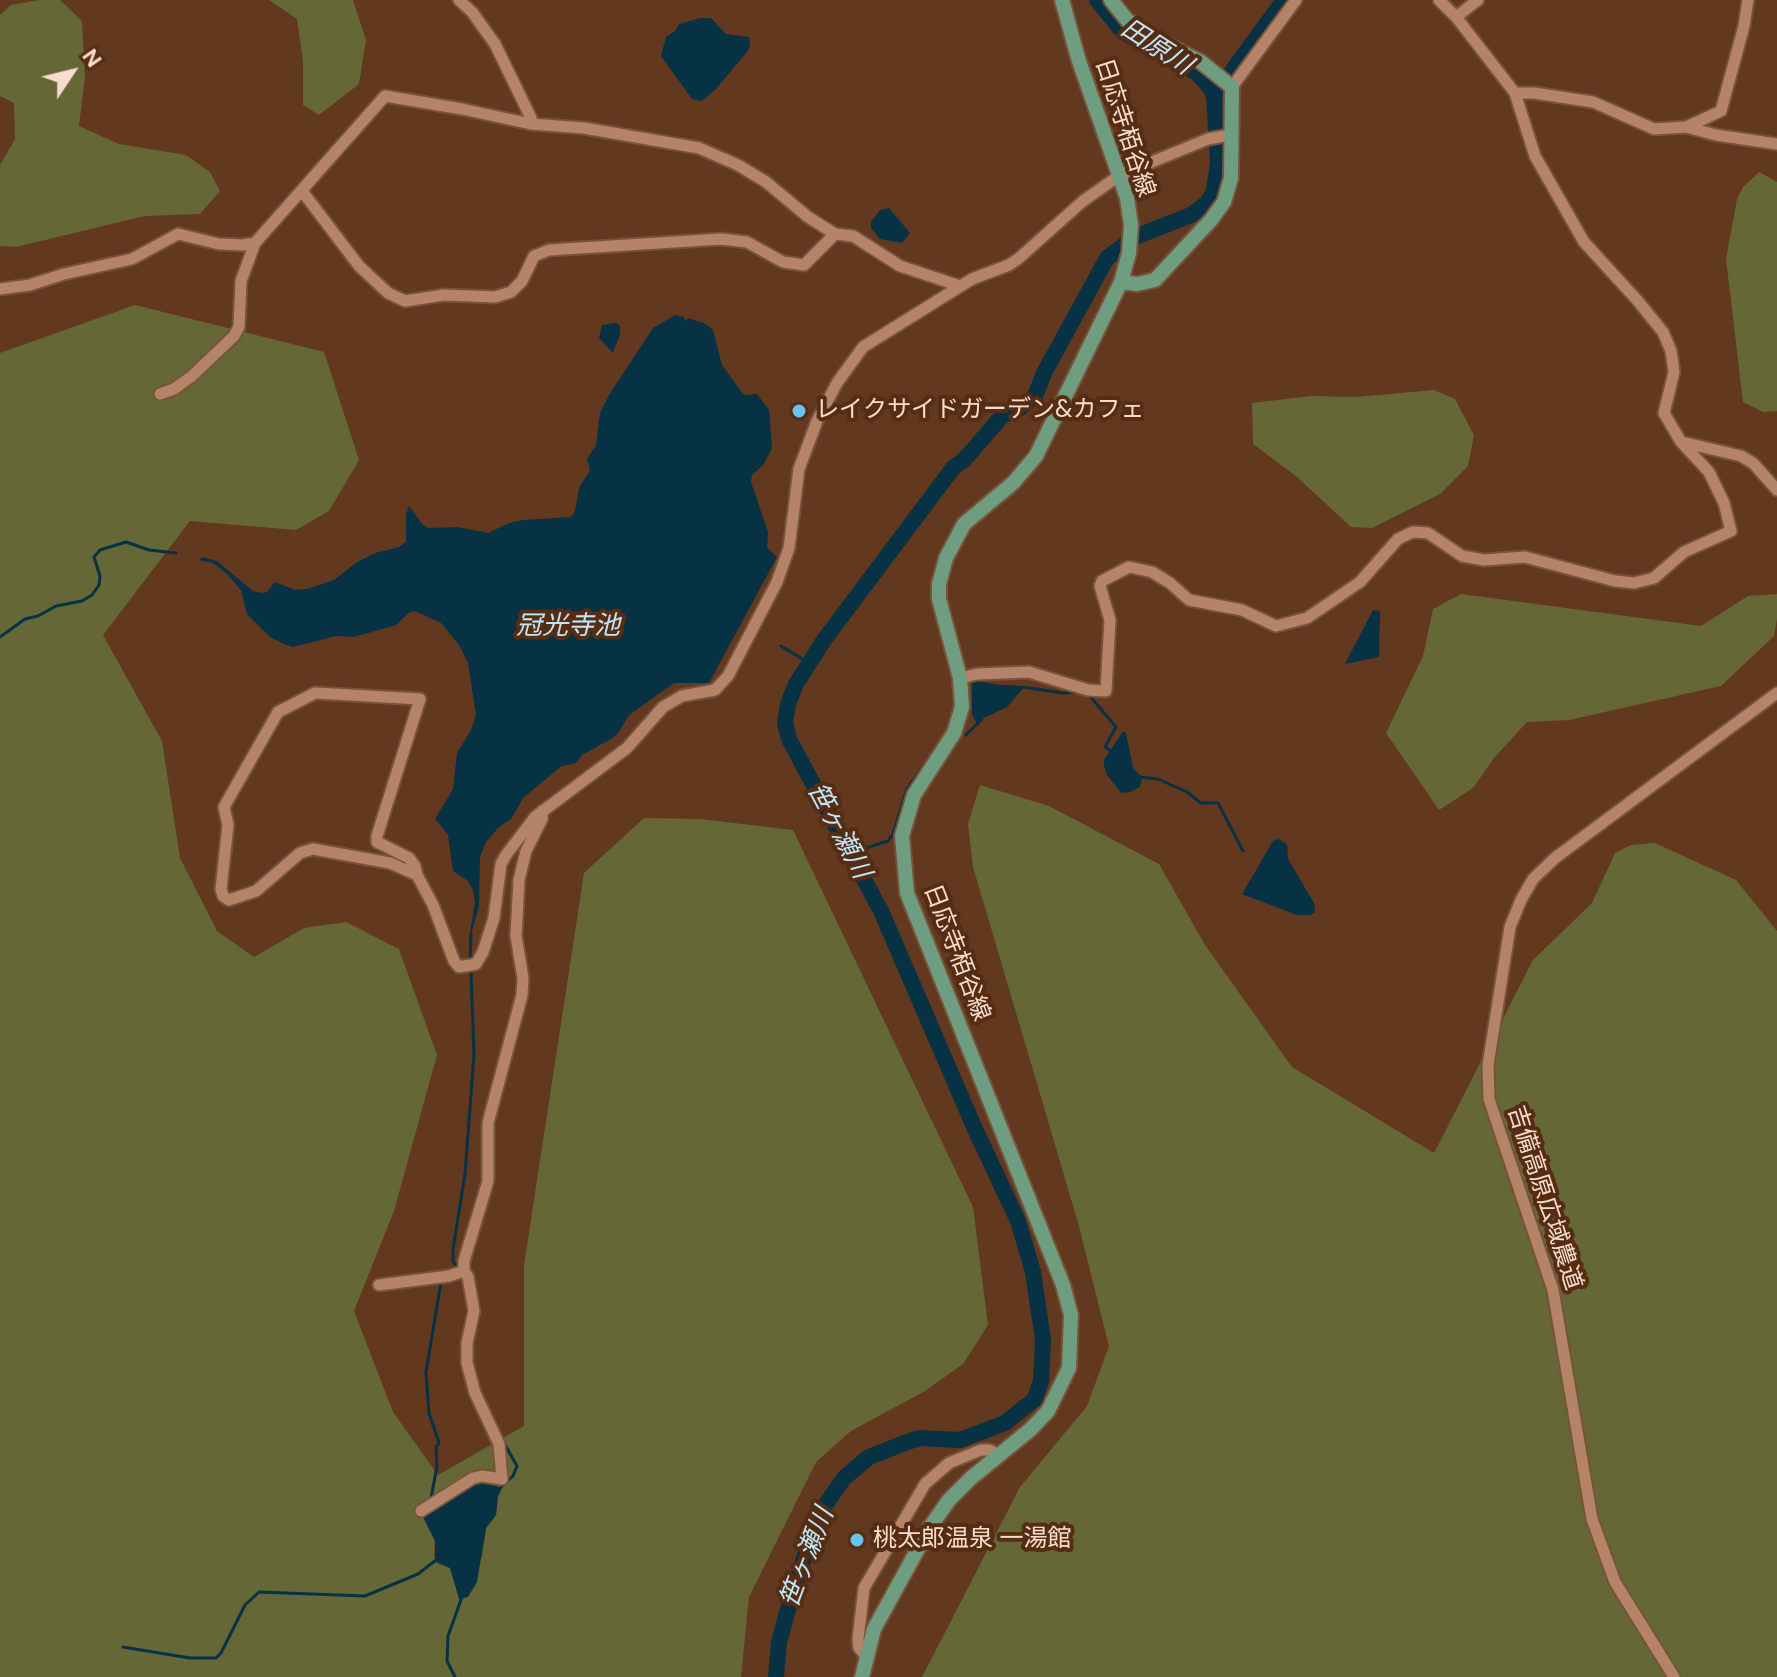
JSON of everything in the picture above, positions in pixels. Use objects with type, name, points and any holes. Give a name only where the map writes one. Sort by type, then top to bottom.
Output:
[{"type":"main road","name":"日応寺栢谷線","points":[[862,1677],[874,1629],[930,1527],[949,1500],[971,1478],[1048,1411],[1069,1368],[1071,1315],[1063,1285],[907,893],[902,836],[914,795],[954,733],[962,707],[960,678],[939,599],[939,584],[946,558],[964,524],[1013,483],[1036,456],[1121,282],[1129,253],[1131,225],[1127,198],[1078,58],[1062,0]]},
{"type":"main road","points":[[1111,0],[1127,20],[1148,35],[1201,62],[1227,83],[1228,190],[1224,202],[1155,280],[1137,284],[1121,282]]},
{"type":"street","points":[[459,0],[472,12],[495,44],[531,118],[531,124]]},
{"type":"street","points":[[1227,83],[1296,0]]},
{"type":"street","points":[[960,678],[977,674],[1029,672],[1088,690],[1106,691],[1110,620],[1100,586],[1102,581],[1129,567],[1152,572],[1189,600],[1242,610],[1276,626],[1307,618],[1360,582],[1398,539],[1413,532],[1428,533],[1462,556],[1484,560],[1525,557],[1615,581],[1634,583],[1654,578],[1684,552],[1731,531],[1724,503],[1709,472],[1681,442],[1664,413],[1674,372],[1671,351],[1663,332],[1584,242],[1535,156],[1515,93],[1456,17],[1439,0]]},
{"type":"street","points":[[1456,17],[1478,0]]},
{"type":"street","points":[[1686,127],[1721,111],[1748,0]]},
{"type":"street","points":[[1515,93],[1593,102],[1654,129],[1686,127],[1777,144]]},
{"type":"street","points":[[160,394],[174,389],[192,376],[234,336],[239,327],[241,281],[255,243],[385,96],[531,124],[584,128],[699,148],[738,165],[766,182],[808,217],[835,234],[853,236],[900,266],[960,286]]},
{"type":"street","points":[[417,875],[390,863],[313,849],[300,853],[256,891],[229,900],[223,896],[221,889],[228,825],[224,807],[278,712],[315,693],[420,699],[377,842],[409,858],[415,866],[454,961],[459,967],[476,964],[494,918],[501,864],[542,810],[636,740],[663,707],[682,696],[695,692],[707,693],[721,686],[777,582],[789,548],[799,469],[837,383],[863,347],[960,286],[1018,259],[1083,201],[1120,175],[1208,139],[1227,136]]},
{"type":"street","points":[[302,191],[359,266],[388,293],[405,301],[444,295],[495,297],[511,292],[522,281],[534,256],[549,250],[721,239],[747,242],[783,262],[804,265],[835,234]]},
{"type":"street","points":[[0,289],[30,285],[132,259],[178,234],[219,244],[255,243]]},
{"type":"street","points":[[1681,442],[1741,456],[1753,463],[1777,490]]},
{"type":"street","name":"吉備高原広域農道","points":[[1674,1677],[1615,1582],[1596,1529],[1553,1290],[1489,1099],[1488,1065],[1510,927],[1533,879],[1555,858],[1777,693]]},
{"type":"street","points":[[421,1511],[473,1478],[502,1479],[499,1444],[475,1393],[467,1363],[467,1343],[474,1311],[464,1275],[471,1233],[488,1181],[488,1123],[522,995],[523,978],[516,936],[519,880],[526,851],[542,819],[542,810]]},
{"type":"street","points":[[379,1285],[464,1275]]},
{"type":"street","points":[[866,1656],[859,1648],[858,1639],[864,1588],[925,1484],[949,1463],[981,1450],[999,1455]]},
{"type":"green space","points":[[60,0],[82,21],[85,77],[79,126],[119,144],[186,155],[210,172],[220,191],[200,214],[145,216],[16,247],[0,246],[0,165],[15,139],[14,103],[0,96],[0,15],[11,5]]},
{"type":"green space","points":[[269,0],[353,0],[366,40],[359,84],[319,115],[303,105],[303,61],[297,19]]},
{"type":"green space","points":[[1759,172],[1777,182],[1777,411],[1763,412],[1743,402],[1726,259],[1737,199],[1743,187]]},
{"type":"green space","points":[[135,305],[324,352],[359,460],[329,511],[296,530],[190,521],[103,635],[162,741],[180,858],[217,931],[254,957],[304,928],[346,922],[399,949],[437,1055],[394,1211],[354,1311],[393,1412],[438,1475],[524,1426],[524,1265],[584,873],[644,818],[700,819],[793,830],[973,1207],[988,1325],[963,1364],[925,1391],[851,1431],[816,1462],[749,1597],[741,1677],[0,1677],[0,353]],"holes":[[[501,1492],[496,1515],[486,1528],[482,1557],[457,1590],[450,1568],[438,1564],[434,1556],[435,1541],[428,1525]]]},
{"type":"green space","points":[[1434,390],[1455,399],[1474,435],[1468,466],[1440,494],[1372,528],[1351,527],[1297,477],[1253,444],[1252,403],[1311,396],[1356,397]]},
{"type":"green space","points":[[1461,594],[1701,626],[1748,596],[1777,594],[1777,619],[1774,636],[1721,686],[1569,720],[1527,722],[1494,758],[1473,788],[1439,810],[1386,733],[1423,656],[1433,609]]},
{"type":"green space","points":[[980,785],[1049,806],[1159,864],[1205,945],[1292,1067],[1434,1153],[1533,960],[1592,903],[1615,853],[1631,845],[1655,843],[1736,880],[1777,931],[1777,1677],[922,1677],[1020,1487],[1087,1406],[1109,1346],[1079,1226],[973,867],[968,824]]},
{"type":"water","points":[[711,18],[726,34],[749,37],[750,45],[716,89],[702,101],[692,99],[661,56],[666,37],[679,24]]},
{"type":"water","points":[[889,208],[910,233],[902,243],[880,239],[871,228],[871,222],[880,210]]},
{"type":"water","name":"冠光寺池","points":[[675,315],[684,317],[686,321],[688,318],[704,323],[713,330],[722,365],[744,395],[757,394],[769,410],[772,448],[764,464],[752,475],[751,482],[768,532],[767,548],[777,557],[709,683],[674,683],[629,715],[611,739],[582,755],[576,763],[562,766],[524,797],[511,819],[486,842],[480,857],[479,906],[468,946],[475,902],[473,890],[468,881],[453,871],[448,835],[435,819],[453,789],[457,753],[476,715],[468,663],[459,645],[441,623],[415,611],[396,625],[354,637],[336,636],[293,647],[286,645],[270,637],[247,614],[241,590],[226,573],[213,563],[199,560],[202,557],[217,561],[253,591],[267,592],[275,582],[295,590],[307,589],[334,580],[357,562],[406,542],[409,506],[423,525],[429,528],[458,527],[488,533],[523,520],[571,517],[579,488],[590,470],[587,459],[596,445],[600,413],[609,395],[653,328]]},
{"type":"water","points":[[616,323],[620,326],[620,334],[613,353],[599,338],[602,325]]},
{"type":"water","points":[[1373,610],[1380,611],[1379,657],[1345,664]]},
{"type":"water","points":[[972,680],[1025,686],[1007,707],[984,718],[978,726],[972,714]]},
{"type":"water","points":[[1123,731],[1133,768],[1142,777],[1140,787],[1121,793],[1107,775],[1104,760]]},
{"type":"water","points":[[1278,839],[1287,844],[1288,859],[1314,903],[1315,912],[1310,915],[1297,915],[1242,894],[1273,841]]},
{"type":"water","points":[[484,1482],[502,1488],[496,1515],[486,1528],[477,1582],[468,1597],[459,1599],[450,1568],[435,1561],[435,1541],[422,1515],[475,1484]]},
{"type":"waterway","name":"田原川","points":[[1097,0],[1123,32],[1197,73],[1214,96]]},
{"type":"waterway","name":"笹ヶ瀬川","points":[[776,1677],[779,1642],[819,1514],[844,1478],[869,1457],[907,1442],[920,1438],[960,1440],[1005,1423],[1035,1399],[1041,1381],[1043,1340],[1033,1272],[1018,1221],[881,911],[789,739],[785,723],[788,704],[796,684],[824,640],[953,468],[965,459],[1002,416],[1019,409],[1035,396],[1044,373],[1107,258],[1135,237],[1191,215],[1207,203],[1214,191],[1218,162],[1214,96],[1284,0]]},
{"type":"waterway","points":[[0,637],[25,619],[92,595],[99,585],[100,576],[94,557],[100,550],[126,542],[149,550],[176,553]]},
{"type":"waterway","points":[[781,646],[809,663]]},
{"type":"waterway","points":[[1023,687],[1078,692]]},
{"type":"waterway","points":[[1089,695],[1116,727],[1105,747],[1111,751]]},
{"type":"waterway","points":[[966,735],[980,721]]},
{"type":"waterway","points":[[850,853],[888,841],[907,789],[931,756]]},
{"type":"waterway","points":[[1139,777],[1158,779],[1187,792],[1201,803],[1218,803],[1243,851]]},
{"type":"waterway","points":[[470,962],[471,934]]},
{"type":"waterway","points":[[458,1268],[453,1261],[453,1249],[465,1174],[474,1054],[471,972]]},
{"type":"waterway","points":[[431,1498],[439,1443],[429,1413],[426,1372],[443,1281]]},
{"type":"waterway","points":[[499,1434],[517,1466],[513,1476],[499,1489]]},
{"type":"waterway","points":[[123,1647],[190,1658],[216,1658],[245,1605],[259,1592],[365,1596],[418,1574],[436,1560]]},
{"type":"waterway","points":[[455,1677],[447,1661],[448,1636],[462,1597]]},
{"type":"place","name":"レイクサイドガーデン&カフェ","points":[[799,411]]},
{"type":"place","name":"桃太郎温泉 一湯館","points":[[857,1540]]}]
